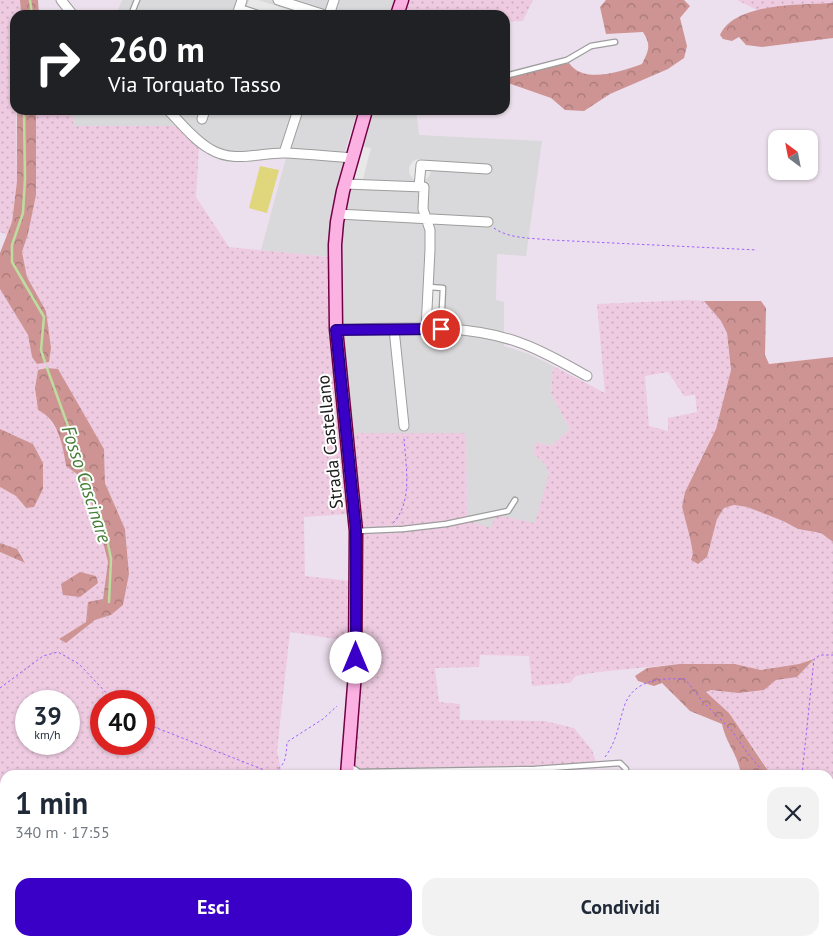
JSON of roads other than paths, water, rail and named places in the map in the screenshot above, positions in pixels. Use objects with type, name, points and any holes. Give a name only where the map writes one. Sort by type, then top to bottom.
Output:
[{"type":"street","points":[[61,0],[69,10]]},
{"type":"street","points":[[278,0],[309,10]]},
{"type":"street","points":[[173,115],[199,141],[211,150],[225,155],[241,158],[284,153],[352,158]]},
{"type":"street","points":[[202,119],[203,115]]},
{"type":"street","points":[[284,153],[296,115]]},
{"type":"street","name":"Strada Castellano","points":[[347,770],[355,673],[356,531],[336,330],[335,251],[338,214],[365,115]]},
{"type":"street","points":[[419,187],[420,165],[487,169]]},
{"type":"street","points":[[345,184],[424,187],[423,209],[430,230],[426,329]]},
{"type":"street","points":[[338,214],[488,222]]},
{"type":"street","points":[[394,329],[404,426]]},
{"type":"street","points":[[336,330],[441,329],[470,331],[518,342],[587,376]]},
{"type":"lane","points":[[510,75],[567,60],[591,46],[615,42]]},
{"type":"lane","points":[[428,287],[443,288],[441,329]]},
{"type":"lane","points":[[356,531],[446,524],[508,511],[515,500]]},
{"type":"lane","points":[[476,770],[535,769],[620,763],[626,770]]},
{"type":"waterway","name":"Fosso Cascinare","points":[[30,0],[31,10]]},
{"type":"waterway","name":"Fosso Cascinare","points":[[24,115],[25,179],[23,213],[12,245],[12,262],[44,317],[41,350],[45,362]]},
{"type":"waterway","name":"Fosso Cascinare","points":[[47,368],[105,528],[111,559],[109,602]]}]
